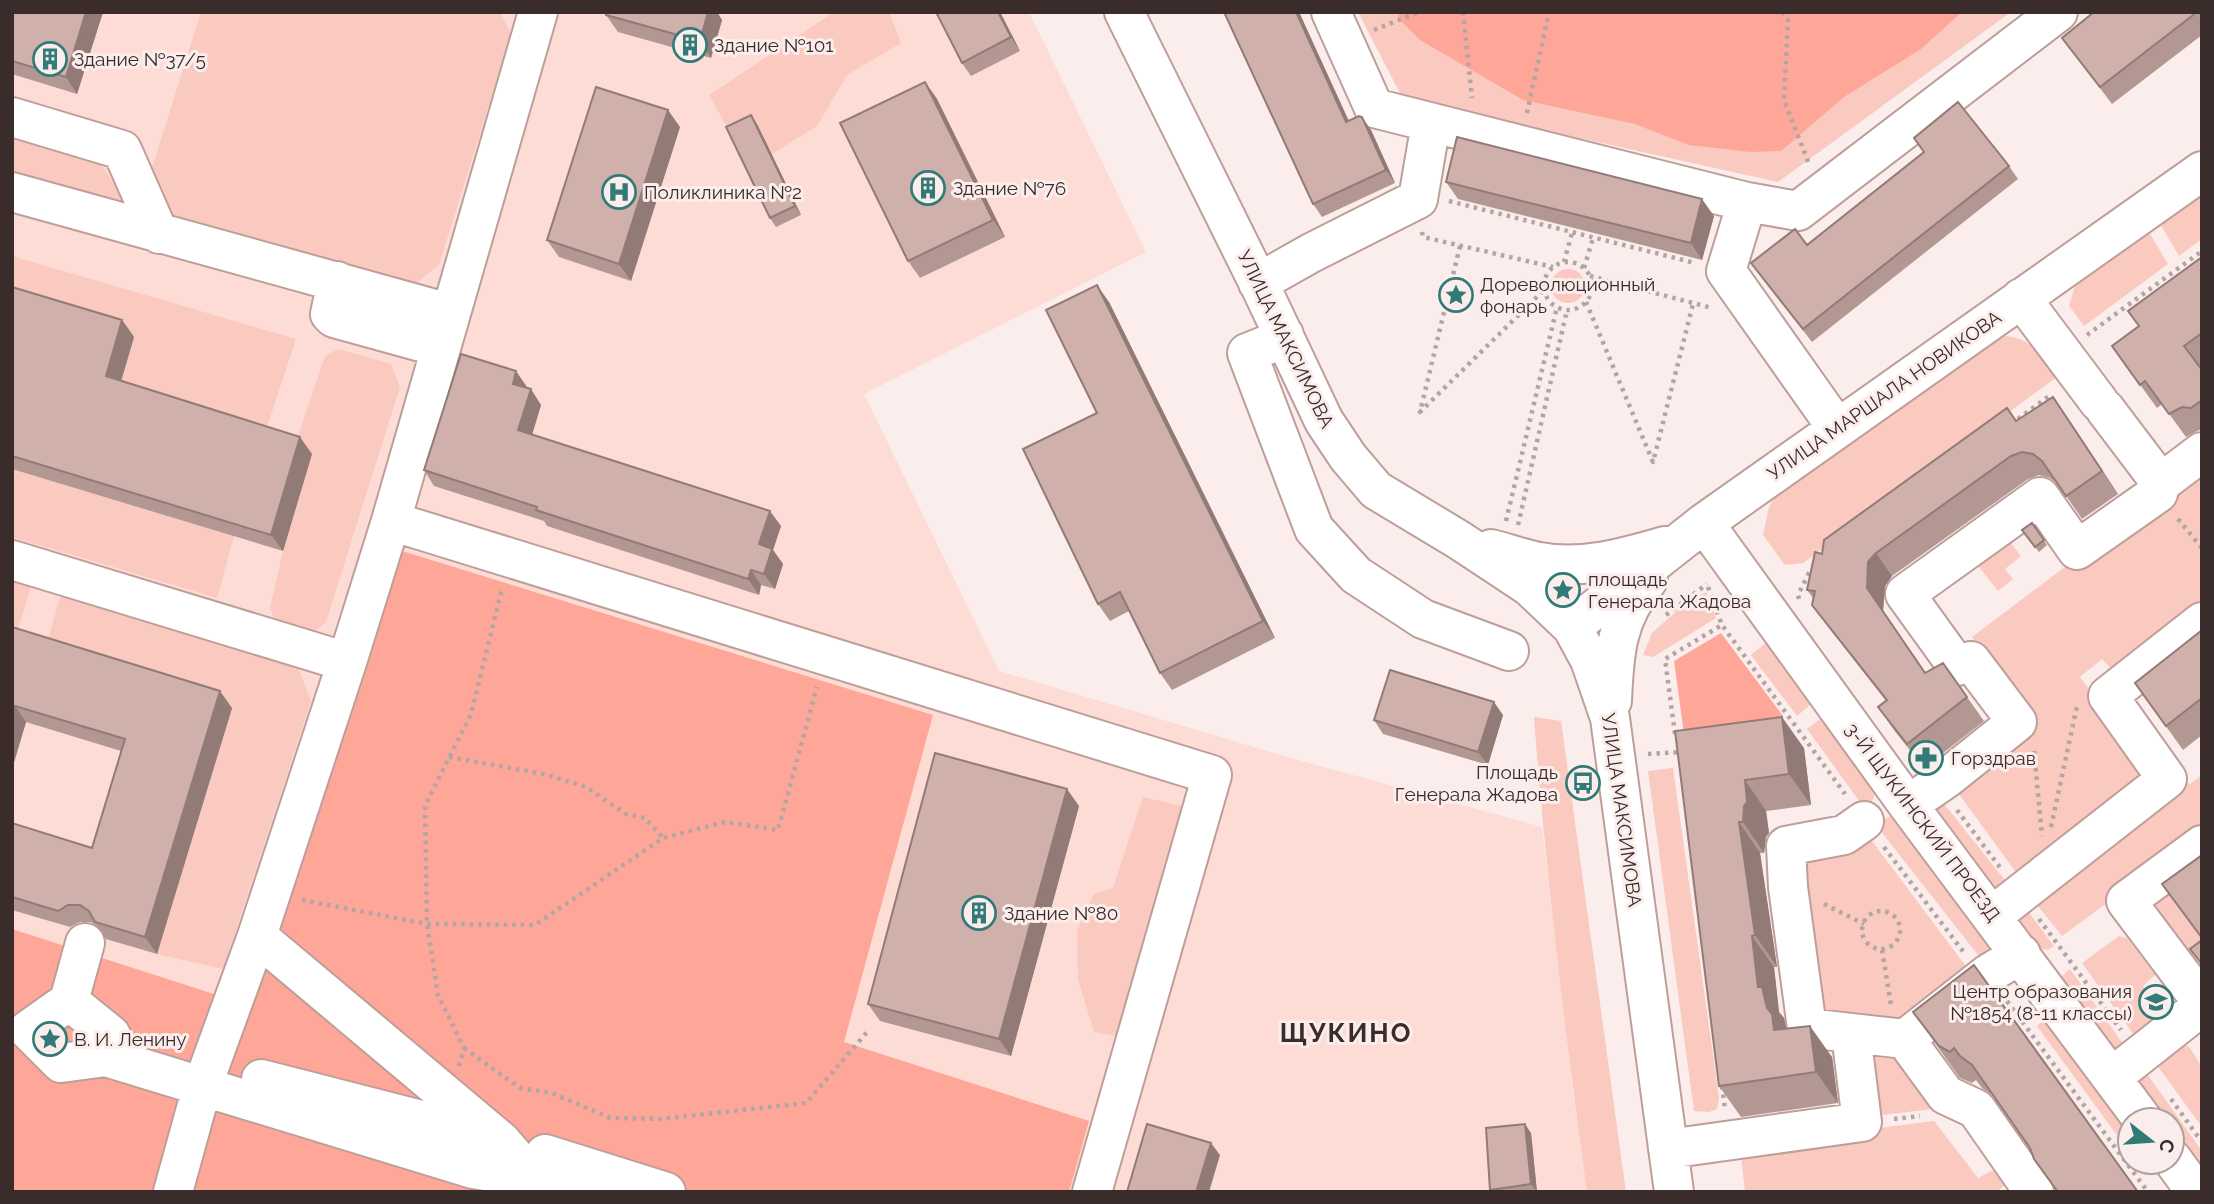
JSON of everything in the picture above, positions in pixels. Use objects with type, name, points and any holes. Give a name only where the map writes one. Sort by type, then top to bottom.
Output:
[{"type":"street","points":[[173,1192],[207,1077],[271,894],[391,521],[538,12]]},
{"type":"street","name":"УЛИЦА МАКСИМОВА","points":[[1124,12],[1324,421],[1348,457],[1376,490],[1530,587],[1572,627],[1590,660],[1610,718],[1674,1192]]},
{"type":"street","points":[[1337,27],[1374,108],[1747,202],[1798,211],[2058,12]]},
{"type":"street","points":[[12,117],[122,150],[159,234]]},
{"type":"street","points":[[1258,283],[1418,197],[1431,123]]},
{"type":"street","name":"УЛИЦА МАРШАЛА НОВИКОВА","points":[[1572,627],[1692,532],[2202,171]]},
{"type":"street","points":[[12,192],[337,281],[330,314],[334,318],[444,330]]},
{"type":"street","points":[[1747,202],[1726,271],[1837,428]]},
{"type":"street","points":[[2021,298],[2161,483]]},
{"type":"street","points":[[1283,335],[1247,353],[1314,529],[1356,575],[1423,618],[1509,651]]},
{"type":"street","points":[[1908,805],[1947,778],[2017,722],[1971,661],[1957,666],[1905,594],[2040,497],[2077,550],[2158,493],[2161,483],[2202,453]]},
{"type":"street","points":[[391,521],[1212,775],[1092,1192]]},
{"type":"street","points":[[1459,540],[1540,562],[1578,565],[1622,559],[1692,532]]},
{"type":"street","points":[[1610,718],[1615,647],[1622,621],[1636,594],[1692,532]]},
{"type":"street","name":"3-Й ЩУКИНСКИЙ ПРОЕЗД","points":[[1692,532],[1908,805],[2133,1106]]},
{"type":"street","points":[[12,560],[347,663]]},
{"type":"street","points":[[1992,916],[2042,869],[2167,779],[2108,696],[2202,622]]},
{"type":"street","points":[[1864,821],[1844,835],[1786,846],[1788,887],[1807,1028],[1901,1039],[1987,974],[2021,954]]},
{"type":"street","points":[[2112,1077],[2202,1004],[2126,901],[2202,845]]},
{"type":"street","points":[[257,936],[501,1141],[542,1185]]},
{"type":"street","points":[[85,943],[69,1000],[20,1027],[61,1063],[108,1046]]},
{"type":"street","points":[[69,1000],[108,1046],[207,1077],[473,1169],[580,1192]]},
{"type":"street","points":[[1668,1149],[1862,1122],[1851,1034]]},
{"type":"street","points":[[1901,1039],[1946,1095],[1976,1109],[2035,1192]]},
{"type":"street","points":[[207,1077],[501,1141],[666,1192]]},
{"type":"street","points":[[2184,1176],[2196,1192]]},
{"type":"path","points":[[1337,27],[1419,12]]},
{"type":"path","points":[[1463,12],[1476,134]]},
{"type":"path","points":[[1519,145],[1549,12]]},
{"type":"path","points":[[1784,12],[1788,20],[1784,100],[1821,194]]},
{"type":"path","points":[[1553,267],[1423,237],[1418,197],[1726,271]]},
{"type":"path","points":[[1564,262],[1572,233]]},
{"type":"path","points":[[1584,268],[1593,238]]},
{"type":"path","points":[[1460,246],[1420,412],[1544,290]]},
{"type":"path","points":[[2062,353],[2202,251]]},
{"type":"path","points":[[1564,262],[1575,262],[1584,268],[1590,276],[1592,289],[1586,302],[1578,308],[1567,310],[1557,307],[1549,300],[1544,290],[1546,277],[1553,267],[1564,262]]},
{"type":"path","points":[[1590,276],[1761,320]]},
{"type":"path","points":[[1586,302],[1653,462],[1693,303]]},
{"type":"path","points":[[1505,523],[1557,307]]},
{"type":"path","points":[[1518,526],[1567,310]]},
{"type":"path","points":[[1692,532],[1722,625],[1864,821],[1977,970],[1987,974],[2148,1192]]},
{"type":"path","points":[[510,558],[471,715],[425,806],[427,924],[438,995],[464,1048],[520,1088],[552,1093],[610,1118],[660,1119],[806,1103],[867,1032]]},
{"type":"path","points":[[1678,753],[1665,659],[1722,625]]},
{"type":"path","points":[[271,894],[427,924],[535,925],[663,838],[726,822],[778,830],[825,655]]},
{"type":"path","points":[[2042,869],[2080,693]]},
{"type":"path","points":[[2017,722],[2032,723],[2042,869]]},
{"type":"path","points":[[1791,738],[1804,736]]},
{"type":"path","points":[[1644,755],[1690,751]]},
{"type":"path","points":[[449,757],[544,774],[586,787],[626,814],[645,818],[663,838]]},
{"type":"path","points":[[1881,911],[1895,916],[1900,930],[1894,944],[1882,950],[1867,944],[1861,930],[1867,916],[1881,911]]},
{"type":"path","points":[[1882,950],[1901,1039]]},
{"type":"path","points":[[450,1100],[464,1048]]},
{"type":"path","points":[[1722,1086],[1730,1141]]},
{"type":"shaded area","points":[[12,12],[1029,12],[1146,252],[864,394],[999,671],[1284,756],[1542,827],[1587,1192],[12,1192]]},
{"type":"shaded area","points":[[201,12],[500,12],[511,34],[439,265],[413,286],[160,214],[147,184]]},
{"type":"shaded area","points":[[834,12],[889,12],[901,43],[847,75],[817,126],[772,154],[732,136],[709,95]]},
{"type":"shaded area","points":[[1358,12],[2011,12],[1778,182],[1403,99]]},
{"type":"shaded area","points":[[1399,12],[1962,12],[1921,49],[1844,97],[1781,151],[1750,152],[1689,145],[1635,124],[1523,100],[1420,40],[1398,18]]},
{"type":"shaded area","points":[[12,127],[93,152],[134,214],[12,178]]},
{"type":"shaded area","points":[[2202,193],[2202,239],[2179,256],[2160,224]]},
{"type":"shaded area","points":[[2149,232],[2168,264],[2084,326],[2069,306],[2075,286]]},
{"type":"shaded area","points":[[12,256],[296,339],[263,439],[12,338]]},
{"type":"shaded area","points":[[1568,269],[1580,274],[1585,286],[1580,298],[1568,303],[1556,298],[1551,286],[1556,274]]},
{"type":"shaded area","points":[[2005,336],[2030,344],[2057,377],[1803,563],[1785,565],[1763,535],[1769,507],[1779,487]]},
{"type":"shaded area","points":[[338,349],[391,364],[400,387],[326,622],[312,634],[275,623],[270,608],[283,551],[312,454],[294,448],[325,356]]},
{"type":"shaded area","points":[[2202,464],[2202,609],[2117,675],[2102,659],[2080,677],[2145,765],[2144,781],[2023,882],[1951,783],[2035,721],[1972,637]]},
{"type":"shaded area","points":[[12,469],[234,536],[217,598],[12,537]]},
{"type":"shaded area","points":[[2003,533],[2021,556],[2005,569],[2013,579],[1998,591],[1972,558]]},
{"type":"shaded area","points":[[399,550],[933,715],[844,1042],[1089,1121],[1069,1192],[12,1192],[12,929],[245,1004]]},
{"type":"shaded area","points":[[12,575],[33,581],[14,641],[12,641]]},
{"type":"shaded area","points":[[62,590],[298,667],[311,701],[223,969],[157,954],[232,708],[45,651]]},
{"type":"shaded area","points":[[1706,592],[1716,618],[1653,657],[1643,655],[1652,633],[1680,608]]},
{"type":"shaded area","points":[[1721,633],[1783,716],[1779,724],[1684,734],[1674,661]]},
{"type":"shaded area","points":[[1772,638],[1817,699],[1797,716],[1751,655]]},
{"type":"shaded area","points":[[1828,713],[1877,790],[1865,809],[1807,729]]},
{"type":"shaded area","points":[[1534,717],[1561,721],[1626,1192],[1587,1192],[1557,955]]},
{"type":"shaded area","points":[[1673,768],[1719,1098],[1717,1109],[1709,1112],[1694,1111],[1648,771]]},
{"type":"shaded area","points":[[2202,775],[2202,833],[2062,936],[2030,896],[2177,781],[2190,784]]},
{"type":"shaded area","points":[[1937,795],[2012,889],[1994,893],[1921,805]]},
{"type":"shaded area","points":[[1143,797],[1186,807],[1122,1037],[1094,1032],[1078,979],[1077,931],[1094,894],[1113,888]]},
{"type":"shaded area","points":[[1890,816],[1898,817],[1995,953],[1985,964],[1876,825]]},
{"type":"shaded area","points":[[1866,833],[1971,973],[1927,1006],[1892,1021],[1827,1016],[1815,1000],[1797,874],[1808,849]]},
{"type":"shaded area","points":[[2202,853],[2179,907],[2202,939],[2202,964],[2195,969],[2148,908]]},
{"type":"shaded area","points":[[2021,902],[2054,946],[2048,950],[2038,948],[2016,920]]},
{"type":"shaded area","points":[[2119,936],[2127,938],[2155,975],[2143,986],[2163,1016],[2139,1042],[2082,963]]},
{"type":"shaded area","points":[[2070,969],[2126,1048],[2119,1052],[2111,1051],[2060,978]]},
{"type":"shaded area","points":[[2049,1014],[2117,1106],[2116,1134],[2037,1026]]},
{"type":"shaded area","points":[[1868,1043],[1896,1049],[1941,1108],[1882,1115],[1866,1112]]},
{"type":"shaded area","points":[[2184,1044],[2190,1048],[2202,1067],[2202,1127],[2154,1061]]},
{"type":"shaded area","points":[[2140,1064],[2170,1106],[2149,1106],[2140,1093],[2135,1068]]},
{"type":"shaded area","points":[[1934,1121],[1978,1178],[1995,1169],[2007,1184],[1996,1192],[1745,1192],[1740,1146]]},
{"type":"shaded area","points":[[2186,1129],[2202,1151],[2202,1178],[2186,1156]]},
{"type":"building","name":"Здание №37/5","points":[[12,12],[86,12],[66,77],[12,61]]},
{"type":"building","points":[[607,12],[708,12],[700,41],[606,15]]},
{"type":"building","points":[[936,12],[998,12],[1011,37],[962,63]]},
{"type":"building","points":[[1224,12],[1296,12],[1346,122],[1362,117],[1386,170],[1313,204]]},
{"type":"building","points":[[2094,12],[2197,12],[2100,87],[2062,38]]},
{"type":"building","name":"Здание №76","points":[[925,82],[993,220],[908,261],[840,123]]},
{"type":"building","name":"Поликлиника №2","points":[[596,87],[668,110],[619,264],[547,240]]},
{"type":"building","points":[[1958,102],[2009,166],[1803,329],[1751,263],[1795,229],[1807,245],[1924,152],[1914,138]]},
{"type":"building","points":[[751,115],[795,206],[770,218],[726,127]]},
{"type":"building","points":[[1457,137],[1702,199],[1691,243],[1446,182]]},
{"type":"building","points":[[2202,257],[2202,333],[2184,346],[2202,370],[2202,400],[2191,408],[2182,407],[2169,414],[2145,381],[2140,385],[2112,346],[2139,326],[2128,311]]},
{"type":"building","points":[[1097,285],[1263,621],[1160,673],[1120,592],[1098,604],[1023,449],[1097,413],[1046,310]]},
{"type":"building","points":[[12,287],[122,320],[106,376],[300,437],[271,535],[12,456]]},
{"type":"building","points":[[461,354],[516,371],[513,384],[531,389],[518,430],[770,511],[759,544],[772,549],[764,574],[751,570],[748,579],[536,510],[537,507],[424,470]]},
{"type":"building","points":[[2053,397],[2102,471],[2066,496],[2042,461],[2033,454],[2022,452],[2011,456],[1876,553],[1868,562],[1867,588],[1925,673],[1943,663],[1967,697],[1907,744],[1878,707],[1887,700],[1812,605],[1815,591],[1807,590],[1815,552],[1822,554],[1824,540],[2007,408],[2016,421]]},
{"type":"building","points":[[2032,523],[2044,540],[2035,547],[2022,530]]},
{"type":"building","points":[[12,627],[220,691],[145,937],[95,922],[89,911],[80,905],[68,905],[58,911],[12,897],[12,823],[92,848],[125,739],[15,706],[12,714]]},
{"type":"building","points":[[2202,630],[2202,698],[2166,726],[2135,683]]},
{"type":"building","points":[[1390,670],[1494,702],[1478,752],[1374,720]]},
{"type":"building","points":[[1782,717],[1789,774],[1745,780],[1747,802],[1744,806],[1743,822],[1739,822],[1755,935],[1752,936],[1758,987],[1762,987],[1767,1008],[1772,1014],[1774,1030],[1810,1026],[1816,1072],[1719,1086],[1675,731]]},
{"type":"building","name":"Здание №80","points":[[935,753],[1067,789],[999,1039],[868,1004]]},
{"type":"building","points":[[2202,855],[2202,938],[2162,884]]},
{"type":"building","points":[[2202,940],[2202,964],[2190,949]]},
{"type":"building","points":[[1974,965],[2116,1162],[2116,1176],[2126,1176],[2138,1192],[2058,1192],[1972,1065],[1954,1048],[1950,1052],[1939,1046],[1913,1012]]},
{"type":"building","points":[[1147,1124],[1211,1143],[1196,1192],[1127,1192]]},
{"type":"building","points":[[1525,1124],[1531,1184],[1490,1190],[1486,1128]]},
{"type":"place","name":"Здание №101","points":[[690,45]]},
{"type":"place","name":"Здание №37/5","points":[[50,59]]},
{"type":"place","name":"Здание №76","points":[[928,188]]},
{"type":"place","name":"Поликлиника №2","points":[[619,192]]},
{"type":"place","name":"Дореволюционный фонарь","points":[[1456,295]]},
{"type":"place","name":"площадь Генерала Жадова","points":[[1563,590]]},
{"type":"place","name":"Горздрав","points":[[1926,758]]},
{"type":"place","name":"Площадь Генерала Жадова","points":[[1583,783]]},
{"type":"place","name":"Здание №80","points":[[979,913]]},
{"type":"place","name":"Центр образования №1854 (8-11 классы)","points":[[2156,1002]]},
{"type":"place","name":"В. И. Ленину","points":[[50,1039]]},
{"type":"district","name":"ЩУКИНО","points":[[1346,1033]]}]
